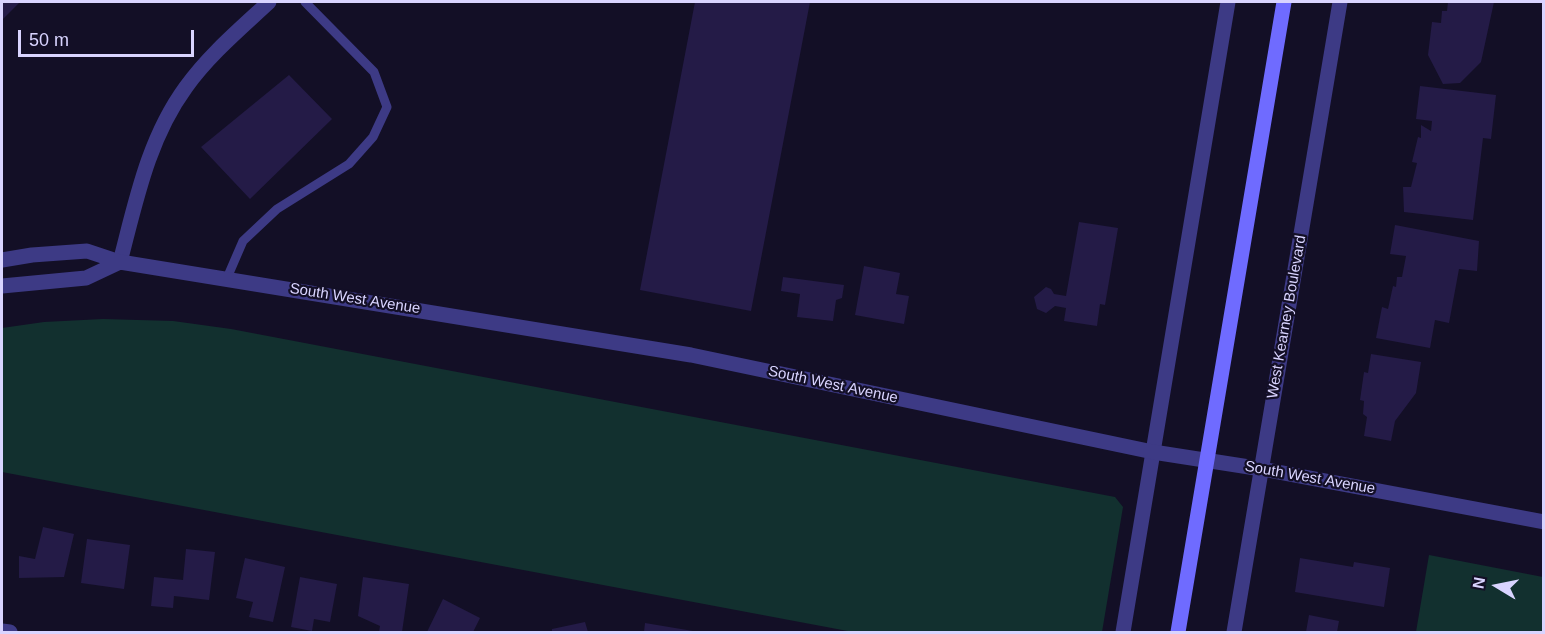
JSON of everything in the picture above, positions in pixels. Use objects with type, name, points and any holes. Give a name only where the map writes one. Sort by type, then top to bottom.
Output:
[{"type":"main road","points":[[1178,633],[1284,2]]},
{"type":"street","points":[[2,286],[86,278],[120,262],[147,159],[166,118],[185,88],[208,59],[268,2]]},
{"type":"street","points":[[1123,633],[1228,2]]},
{"type":"street","name":"West Kearney Boulevard","points":[[1234,633],[1340,2]]},
{"type":"street","name":"South West Avenue","points":[[2,260],[87,251],[120,262],[692,355],[1153,452],[1262,469],[1544,522]]},
{"type":"street","points":[[2,631],[10,633]]},
{"type":"lane","points":[[227,278],[243,241],[277,209],[349,164],[373,137],[387,107],[374,72],[305,2]]},
{"type":"green space","points":[[103,319],[173,321],[231,329],[1115,497],[1123,507],[1102,632],[853,632],[2,472],[2,328],[44,322]]},
{"type":"green space","points":[[1429,555],[1543,577],[1543,632],[1416,632]]},
{"type":"building","points":[[2,2],[20,2],[2,20]]},
{"type":"building","points":[[695,2],[810,2],[751,311],[640,290]]},
{"type":"building","points":[[1448,2],[1494,2],[1481,62],[1460,83],[1443,84],[1428,55],[1432,22],[1441,23],[1442,11],[1447,11]]},
{"type":"building","points":[[289,75],[332,119],[250,199],[201,147]]},
{"type":"building","points":[[1420,86],[1496,95],[1491,139],[1483,138],[1473,220],[1404,212],[1403,187],[1411,187],[1417,163],[1412,162],[1418,137],[1421,138],[1421,125],[1431,131],[1432,121],[1416,119]]},
{"type":"building","points":[[1079,222],[1118,228],[1105,305],[1100,304],[1097,326],[1064,321],[1066,308],[1055,306],[1046,313],[1037,309],[1034,297],[1046,287],[1054,294],[1066,296]]},
{"type":"building","points":[[1395,225],[1479,241],[1477,271],[1459,269],[1449,323],[1435,320],[1430,348],[1376,338],[1382,307],[1388,309],[1393,286],[1396,287],[1397,277],[1402,277],[1406,256],[1390,254]]},
{"type":"building","points":[[864,266],[900,273],[896,294],[909,296],[904,324],[855,315]]},
{"type":"building","points":[[783,277],[844,285],[842,298],[836,300],[833,321],[797,317],[800,294],[781,291]]},
{"type":"building","points":[[1371,354],[1421,362],[1416,393],[1395,421],[1391,441],[1364,436],[1367,417],[1363,414],[1364,401],[1360,400],[1364,372],[1368,373]]},
{"type":"building","points":[[43,527],[74,534],[64,577],[19,578],[19,556],[35,559]]},
{"type":"building","points":[[87,539],[130,545],[124,589],[81,583]]},
{"type":"building","points":[[186,549],[215,552],[209,600],[174,596],[173,608],[151,606],[154,577],[183,580]]},
{"type":"building","points":[[245,558],[285,567],[273,622],[249,617],[253,602],[236,598]]},
{"type":"building","points":[[1300,558],[1353,567],[1354,562],[1390,568],[1384,607],[1295,592]]},
{"type":"building","points":[[300,577],[337,584],[330,622],[314,619],[312,631],[291,627]]},
{"type":"building","points":[[363,577],[409,584],[402,632],[379,632],[380,626],[358,616]]},
{"type":"building","points":[[443,599],[480,618],[473,632],[427,632]]},
{"type":"building","points":[[1309,615],[1339,621],[1337,632],[1306,632]]},
{"type":"building","points":[[585,622],[588,632],[552,632],[552,629]]},
{"type":"building","points":[[645,623],[693,631],[693,632],[644,632]]}]
